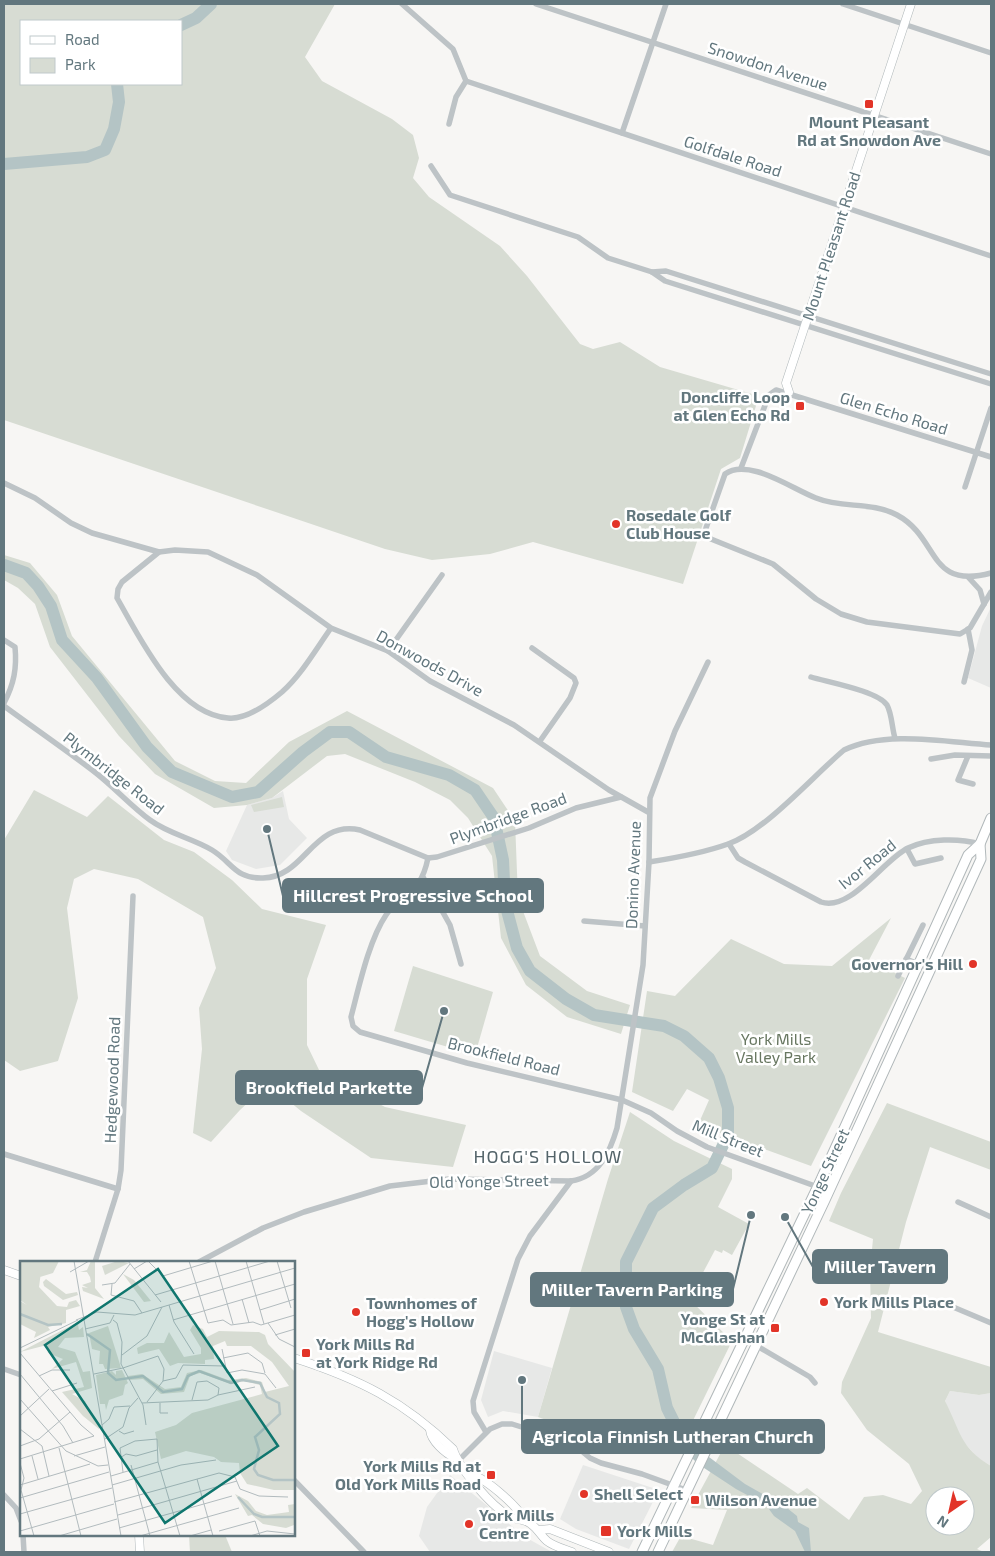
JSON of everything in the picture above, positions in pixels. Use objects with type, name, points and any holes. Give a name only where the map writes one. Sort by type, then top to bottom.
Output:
[{"type":"main road","name":"Mount Pleasant Road","points":[[789,392],[786,385],[911,4]]},
{"type":"main road","name":"Yonge Street","points":[[642,1552],[818,1186],[920,965],[968,855],[980,844],[991,818]]},
{"type":"main road","name":"Yonge Street","points":[[658,1552],[686,1490],[720,1424],[931,969],[981,859],[980,844]]},
{"type":"main road","points":[[4,1270],[20,1276]]},
{"type":"main road","points":[[295,1358],[341,1374],[384,1394],[411,1412],[430,1430],[436,1432],[453,1450],[457,1459],[469,1474],[478,1476],[519,1509],[525,1520],[540,1530],[546,1540],[572,1552]]},
{"type":"main road","points":[[540,1530],[550,1529],[609,1552]]},
{"type":"main road","points":[[139,1536],[140,1552]]},
{"type":"street","points":[[402,4],[453,49],[466,81],[456,97],[449,124]]},
{"type":"street","name":"Snowdon Avenue","points":[[536,4],[991,154]]},
{"type":"street","points":[[622,133],[666,4]]},
{"type":"street","points":[[844,4],[991,53]]},
{"type":"street","name":"Golfdale Road","points":[[466,81],[991,256]]},
{"type":"street","points":[[431,166],[447,192],[454,197],[578,237],[608,258],[652,272],[665,281],[991,384]]},
{"type":"street","points":[[652,272],[666,271],[991,374]]},
{"type":"street","points":[[741,468],[769,396],[776,390],[789,392]]},
{"type":"street","name":"Glen Echo Road","points":[[789,392],[797,397],[991,457]]},
{"type":"street","points":[[965,487],[991,408]]},
{"type":"street","points":[[984,604],[980,590],[969,578],[944,569],[919,533],[897,515],[868,505],[826,502],[774,478],[741,468],[735,468],[725,474],[706,528],[706,537],[773,564],[821,603],[848,617],[955,634],[968,629],[984,604],[991,592]]},
{"type":"street","name":"Donwoods Drive","points":[[4,483],[35,498],[71,523],[92,533],[159,552],[175,550],[208,552],[233,562],[283,592],[331,628],[388,651],[430,681],[486,709],[540,741],[620,797],[648,812]]},
{"type":"street","points":[[159,552],[122,582],[118,589],[117,598],[167,679],[188,700],[209,714],[229,718],[246,714],[262,706],[282,692],[298,674],[331,628]]},
{"type":"street","points":[[969,578],[991,573]]},
{"type":"street","points":[[388,651],[442,575]]},
{"type":"street","points":[[964,682],[972,650],[968,629]]},
{"type":"street","points":[[4,640],[14,647],[16,674],[4,704]]},
{"type":"street","points":[[532,648],[574,678],[576,683],[570,698],[540,741]]},
{"type":"street","name":"Donino Avenue","points":[[622,1100],[643,965],[649,862],[648,812],[650,798],[675,731],[708,662]]},
{"type":"street","points":[[811,677],[864,692],[882,700],[890,713],[892,731],[895,738]]},
{"type":"street","name":"Plymbridge Road","points":[[4,704],[94,772],[151,821],[210,849],[234,870],[247,876],[264,878],[280,875],[294,865],[327,834],[348,827],[374,835],[428,858],[474,846],[576,808],[620,797]]},
{"type":"street","points":[[649,862],[729,844],[771,816],[844,750],[856,745],[895,738],[991,745]]},
{"type":"street","points":[[968,756],[958,780],[973,784]]},
{"type":"street","points":[[931,759],[991,756]]},
{"type":"street","name":"Ivor Road","points":[[729,844],[738,858],[821,902],[832,904],[840,902],[864,885],[907,849],[959,839],[980,844]]},
{"type":"street","points":[[907,849],[915,864],[941,858]]},
{"type":"street","points":[[428,858],[423,877],[450,925],[461,964]]},
{"type":"street","name":"Brookfield Road","points":[[423,877],[419,884],[391,908],[378,930],[350,1017],[353,1026],[360,1032],[467,1063],[622,1100]]},
{"type":"street","name":"Hedgewood Road","points":[[95,1261],[118,1189],[121,1170],[133,896]]},
{"type":"street","points":[[584,921],[645,926]]},
{"type":"street","points":[[898,976],[923,925]]},
{"type":"street","points":[[906,959],[931,969]]},
{"type":"street","name":"Mill Street","points":[[622,1100],[651,1113],[677,1131],[707,1147],[829,1191]]},
{"type":"street","name":"Old Yonge Street","points":[[201,1261],[263,1228],[304,1212],[390,1186],[449,1179],[571,1181],[590,1175],[602,1162],[614,1136],[622,1100]]},
{"type":"street","points":[[4,1154],[118,1189]]},
{"type":"street","points":[[486,1432],[474,1412],[473,1400],[510,1281],[524,1245],[571,1181]]},
{"type":"street","points":[[958,1202],[991,1217]]},
{"type":"street","points":[[946,1304],[991,1324]]},
{"type":"street","points":[[745,1339],[810,1377],[815,1382]]},
{"type":"street","points":[[4,1369],[20,1375]]},
{"type":"street","points":[[457,1459],[486,1432],[496,1426],[512,1424],[572,1443],[590,1458],[601,1463],[686,1490]]},
{"type":"street","points":[[295,1481],[364,1552]]},
{"type":"street","points":[[4,1495],[16,1508],[20,1518]]},
{"type":"street","points":[[23,1536],[24,1552]]},
{"type":"shaded area","points":[[991,607],[991,688],[968,678],[982,626]]},
{"type":"shaded area","points":[[283,791],[289,819],[307,838],[280,865],[256,869],[232,860],[226,851],[247,805],[272,798]]},
{"type":"shaded area","points":[[494,1351],[552,1368],[538,1417],[503,1411],[488,1417],[481,1400]]},
{"type":"shaded area","points":[[950,1391],[979,1395],[991,1393],[991,1466],[979,1459],[959,1437],[945,1401]]},
{"type":"shaded area","points":[[685,1439],[745,1484],[787,1508],[797,1516],[798,1522],[809,1528],[811,1552],[805,1552],[795,1531],[774,1516],[766,1505],[736,1489],[698,1464],[690,1456]]},
{"type":"shaded area","points":[[583,1465],[659,1490],[629,1549],[576,1529],[560,1519]]},
{"type":"shaded area","points":[[450,1475],[525,1537],[552,1552],[430,1552],[419,1536],[427,1507]]},
{"type":"green space","points":[[4,4],[335,4],[305,57],[322,81],[392,119],[413,135],[419,158],[413,178],[429,197],[500,246],[527,276],[580,344],[593,349],[620,342],[660,367],[759,396],[740,458],[721,469],[683,584],[533,542],[490,554],[432,560],[385,549],[4,420]]},
{"type":"green space","points":[[4,555],[30,563],[57,595],[72,636],[175,761],[215,781],[246,783],[289,742],[347,711],[493,788],[515,821],[518,898],[540,956],[587,991],[630,1005],[621,1034],[567,1017],[526,985],[501,938],[492,856],[468,818],[450,800],[415,782],[345,754],[327,756],[272,798],[247,805],[214,808],[155,774],[119,736],[50,647],[35,604],[18,588],[4,580]]},
{"type":"green space","points":[[34,790],[87,817],[108,796],[164,840],[194,852],[232,880],[262,909],[326,925],[307,979],[307,1045],[320,1072],[385,1107],[466,1125],[453,1167],[371,1158],[301,1111],[268,1084],[240,1110],[211,1142],[193,1133],[202,1049],[199,1008],[216,968],[203,917],[138,879],[94,869],[74,879],[67,908],[78,998],[58,1061],[20,1071],[4,1060],[4,840]]},
{"type":"green space","points":[[282,797],[284,807],[254,812],[251,805]]},
{"type":"green space","name":"York Mills Valley Park","points":[[891,918],[869,960],[905,978],[811,1166],[698,1125],[709,1100],[687,1089],[673,1111],[632,1092],[647,991],[675,996],[731,939],[784,964],[832,966]]},
{"type":"green space","points":[[413,966],[493,992],[475,1055],[394,1031]]},
{"type":"green space","points":[[887,1103],[991,1142],[991,1170],[930,1147],[906,1222],[878,1332],[991,1367],[991,1393],[979,1395],[950,1391],[945,1401],[962,1438],[973,1452],[991,1466],[991,1537],[977,1549],[984,1552],[672,1552],[681,1536],[713,1545],[727,1510],[691,1508],[725,1445],[798,1494],[807,1488],[849,1520],[864,1497],[883,1495],[911,1504],[922,1491],[909,1464],[867,1430],[841,1393],[842,1382],[871,1318],[870,1270],[873,1239],[829,1221],[841,1193]]},
{"type":"green space","points":[[630,1112],[674,1141],[732,1169],[732,1179],[718,1207],[749,1224],[732,1255],[723,1250],[722,1253],[715,1250],[689,1299],[732,1341],[679,1449],[641,1432],[633,1452],[538,1417],[608,1179]]},
{"type":"green space","points":[[189,1536],[225,1536],[232,1552],[190,1552]]},
{"type":"waterway","points":[[182,25],[196,18],[211,4]]},
{"type":"waterway","points":[[4,164],[87,157],[105,150],[114,129],[119,102],[117,85]]},
{"type":"waterway","points":[[4,565],[26,573],[38,586],[51,606],[62,640],[97,678],[147,747],[172,772],[232,797],[258,792],[303,752],[330,732],[349,732],[386,757],[449,775],[475,790],[494,818],[503,860],[505,903],[517,948],[530,971],[566,999],[594,1015],[664,1026],[684,1036],[709,1058],[719,1078],[728,1108],[728,1135],[712,1168],[684,1185],[653,1208],[626,1262],[626,1307],[634,1329],[658,1369],[667,1408],[678,1430],[695,1453]]},
{"type":"place","name":"Mount Pleasant Rd at Snowdon Ave","points":[[869,104]]},
{"type":"place","name":"Doncliffe Loop at Glen Echo Rd","points":[[800,406]]},
{"type":"place","name":"Rosedale Golf Club House","points":[[616,524]]},
{"type":"place","name":"Hillcrest Progressive School","points":[[267,829]]},
{"type":"place","name":"Governor's Hill","points":[[973,964]]},
{"type":"place","name":"Brookfield Parkette","points":[[444,1011]]},
{"type":"place","name":"Miller Tavern Parking","points":[[751,1215]]},
{"type":"place","name":"Miller Tavern","points":[[785,1217]]},
{"type":"place","name":"York Mills Place","points":[[824,1302]]},
{"type":"place","name":"Townhomes of Hogg's Hollow","points":[[356,1312]]},
{"type":"place","name":"Yonge St at McGlashan","points":[[775,1328]]},
{"type":"place","name":"York Mills Rd at York Ridge Rd","points":[[306,1353]]},
{"type":"place","name":"Agricola Finnish Lutheran Church","points":[[522,1380]]},
{"type":"place","name":"York Mills Rd at Old York Mills Road","points":[[491,1475]]},
{"type":"place","name":"Shell Select","points":[[584,1494]]},
{"type":"place","name":"Wilson Avenue","points":[[695,1500]]},
{"type":"place","name":"York Mills Centre","points":[[469,1524]]},
{"type":"place","name":"York Mills","points":[[606,1531]]},
{"type":"district","name":"HOGG'S HOLLOW","points":[[548,1157]]}]
